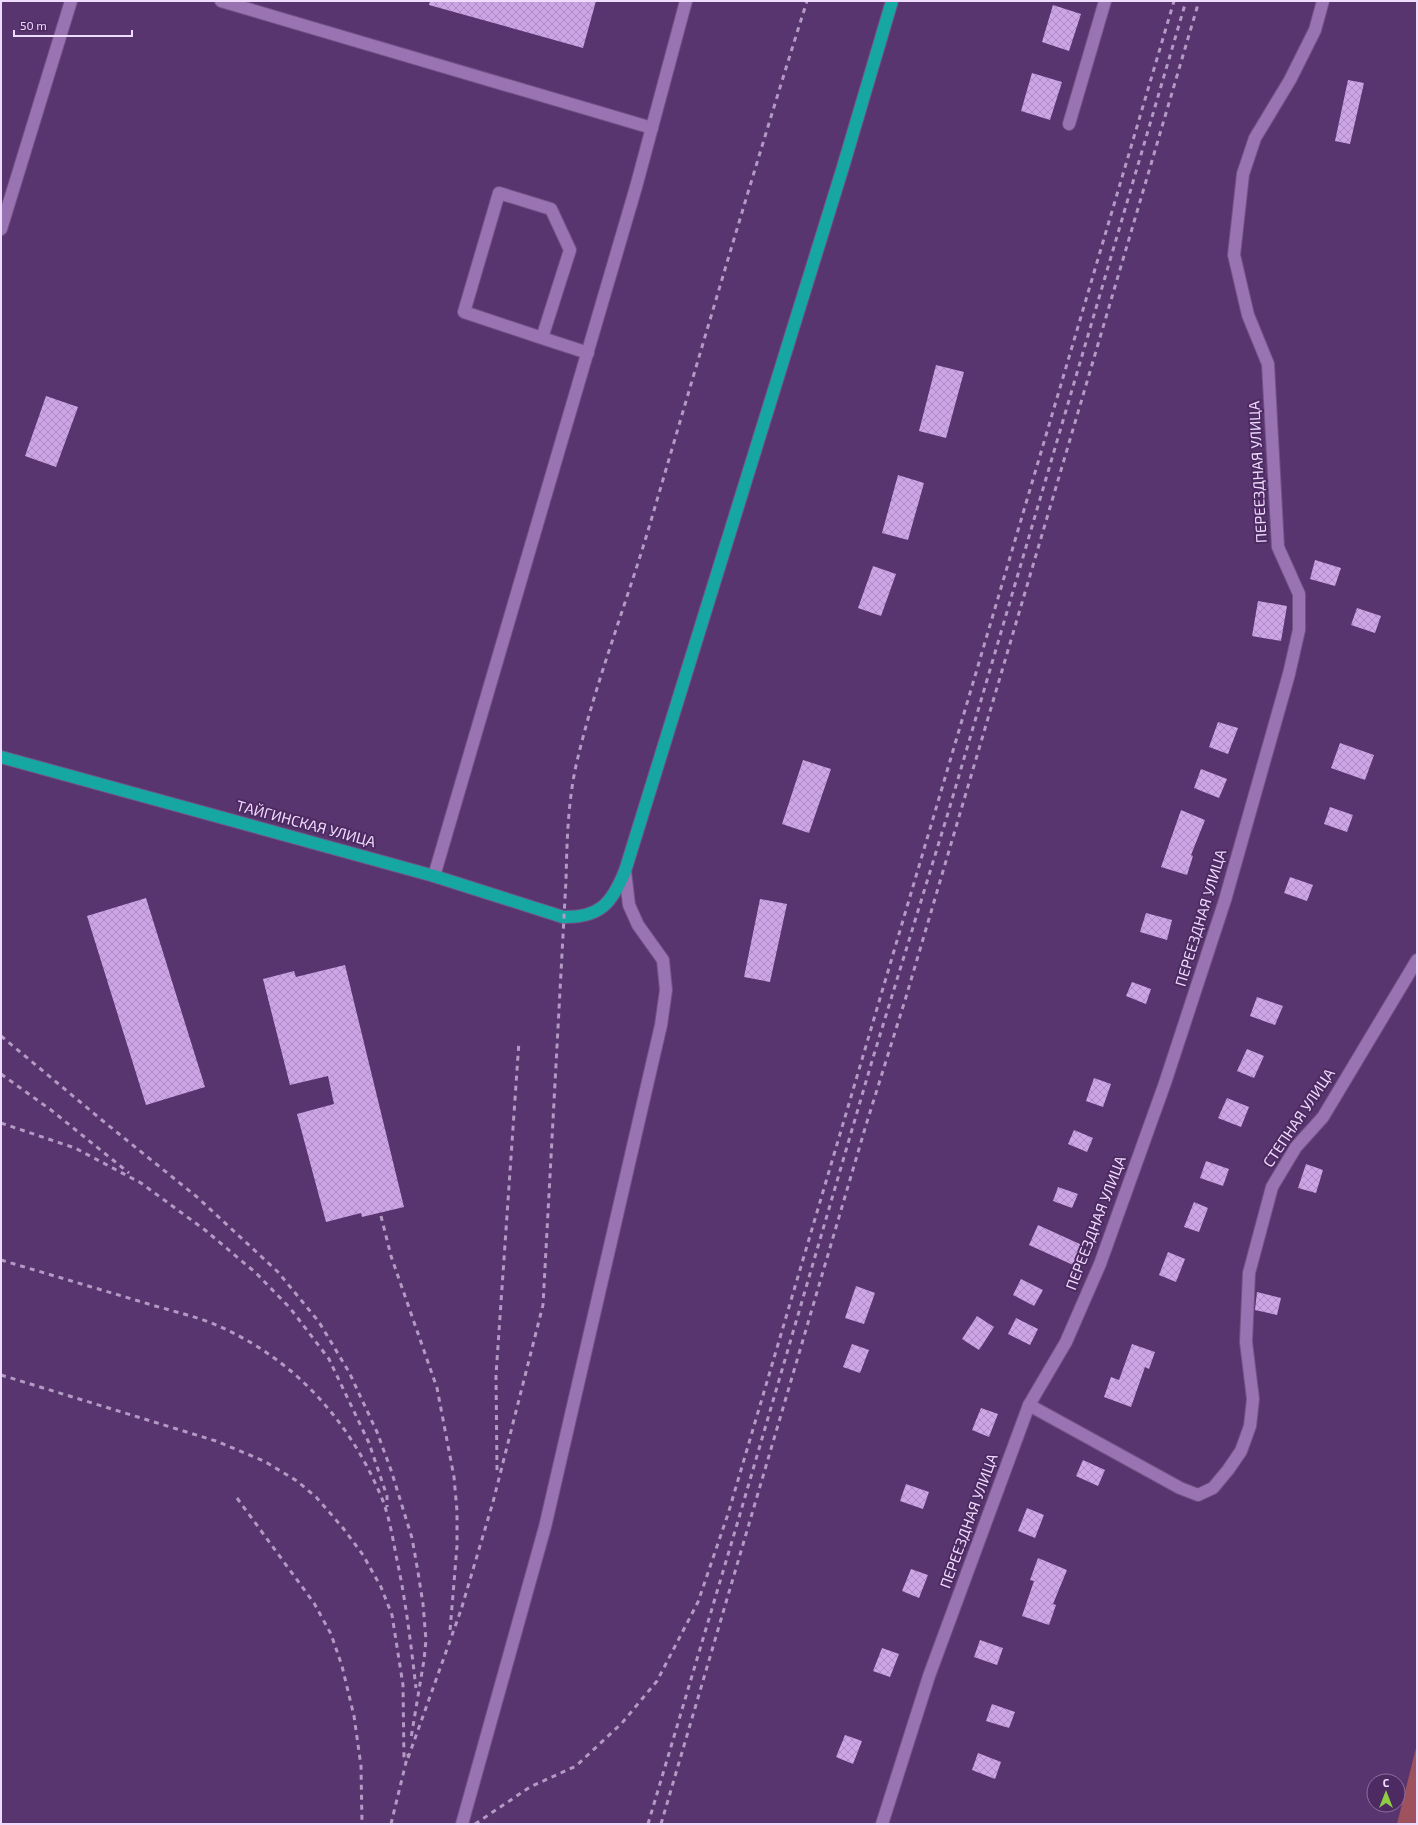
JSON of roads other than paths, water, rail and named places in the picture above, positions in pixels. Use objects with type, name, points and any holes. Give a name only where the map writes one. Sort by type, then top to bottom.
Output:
[{"type":"highway","points":[[625,871],[841,175],[892,1]]},
{"type":"highway","name":"ТАЙГИНСКАЯ УЛИЦА","points":[[1,757],[434,876],[563,917],[582,916],[602,908],[617,891],[625,871]]},
{"type":"street","points":[[1,229],[71,1]]},
{"type":"street","points":[[221,1],[652,128]]},
{"type":"street","points":[[434,876],[588,353],[652,128],[686,1]]},
{"type":"street","points":[[1069,124],[1105,1]]},
{"type":"street","name":"ПЕРЕЕЗДНАЯ УЛИЦА","points":[[882,1824],[929,1676],[1029,1405],[1066,1342],[1100,1264],[1165,1083],[1226,900],[1289,674],[1298,630],[1299,594],[1278,546],[1268,364],[1248,316],[1234,255],[1243,174],[1254,138],[1293,74],[1315,30],[1323,1]]},
{"type":"street","points":[[542,338],[570,250],[551,209],[499,193],[464,312],[542,338],[588,353]]},
{"type":"street","points":[[462,1824],[545,1527],[661,1025],[666,990],[663,960],[638,925],[629,905],[625,871]]},
{"type":"street","name":"СТЕПНАЯ УЛИЦА","points":[[1029,1405],[1180,1488],[1198,1495],[1213,1488],[1241,1451],[1250,1426],[1253,1399],[1246,1342],[1249,1273],[1272,1187],[1296,1147],[1323,1116],[1417,960]]},
{"type":"railway","points":[[408,1758],[461,1610],[493,1502],[543,1305],[568,834],[572,787],[578,757],[594,698],[650,524],[807,1]]},
{"type":"railway","points":[[475,1824],[530,1787],[576,1766],[622,1723],[657,1681],[698,1602],[728,1514],[1174,1]]},
{"type":"railway","points":[[648,1824],[872,1061],[948,813],[1186,1]]},
{"type":"railway","points":[[661,1824],[866,1125],[906,997],[1199,1]]},
{"type":"railway","points":[[1,1036],[197,1197],[278,1272],[319,1322],[349,1372],[377,1432],[391,1470],[412,1538],[418,1572],[423,1604],[426,1640],[411,1738]]},
{"type":"railway","points":[[497,1470],[496,1375],[519,1041]]},
{"type":"railway","points":[[1,1074],[51,1110],[129,1173]]},
{"type":"railway","points":[[1,1123],[75,1148],[141,1183],[205,1230],[256,1273],[290,1308],[329,1359],[369,1443],[387,1496],[387,1507]]},
{"type":"railway","points":[[381,1216],[391,1256],[437,1388],[454,1477],[457,1511],[457,1546],[450,1631]]},
{"type":"railway","points":[[1,1260],[209,1322],[239,1336],[266,1352],[314,1393],[335,1417],[353,1443],[369,1471],[388,1515],[403,1592],[416,1688]]},
{"type":"railway","points":[[1,1375],[216,1441],[264,1461],[297,1481],[316,1497],[343,1528],[363,1555],[381,1587],[392,1615],[403,1685],[404,1760]]},
{"type":"railway","points":[[237,1498],[314,1603],[331,1634],[342,1666],[354,1716],[361,1766],[362,1824]]},
{"type":"railway","points":[[391,1824],[408,1754]]}]
